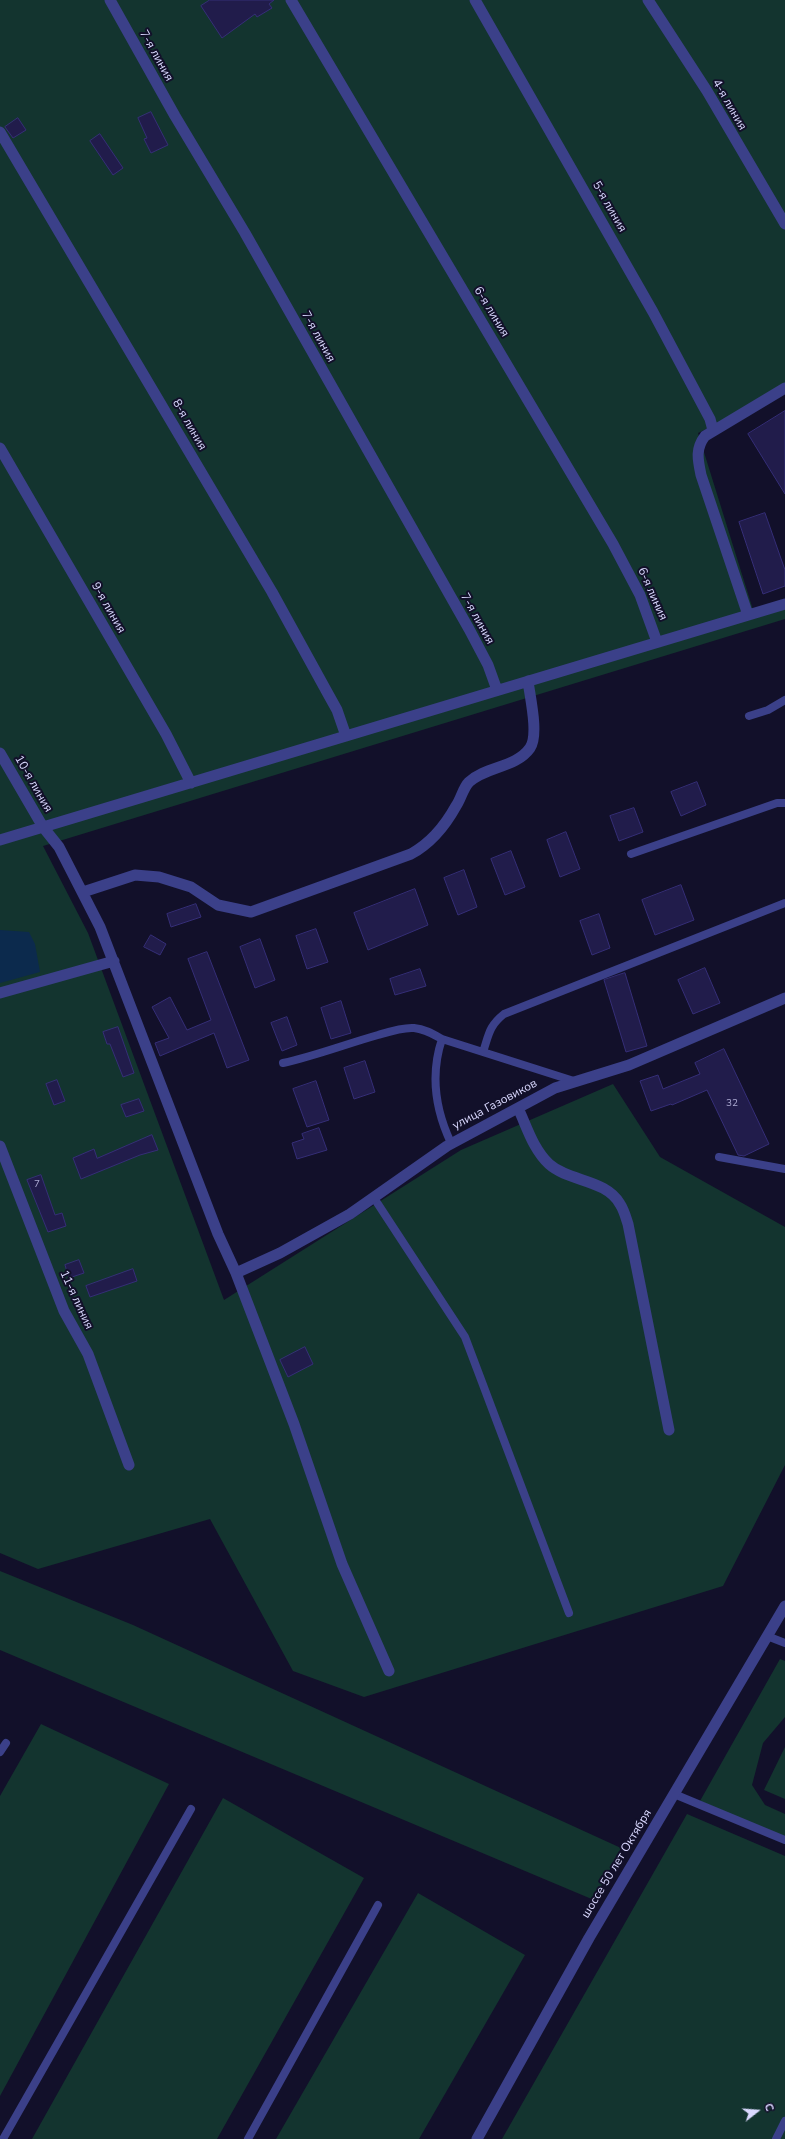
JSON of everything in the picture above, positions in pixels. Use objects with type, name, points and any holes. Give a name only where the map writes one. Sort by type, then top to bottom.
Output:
[{"type":"street","name":"7-я линия","points":[[110,0],[175,116],[245,233],[468,629],[488,665],[498,690]]},
{"type":"street","name":"6-я линия","points":[[291,0],[613,544],[640,595],[657,642]]},
{"type":"street","name":"5-я линия","points":[[475,0],[653,312],[710,419],[713,430]]},
{"type":"street","name":"4-я линия","points":[[648,0],[706,91],[785,224]]},
{"type":"street","name":"8-я линия","points":[[0,132],[272,592],[334,704],[346,736]]},
{"type":"street","points":[[748,615],[700,475],[697,454],[700,443],[705,436],[785,388]]},
{"type":"street","name":"9-я линия","points":[[0,448],[166,734],[191,783]]},
{"type":"street","points":[[0,840],[785,604]]},
{"type":"street","points":[[83,892],[135,876],[159,877],[191,887],[218,904],[237,910],[251,912],[411,854],[432,840],[456,806],[468,783],[482,773],[509,763],[530,747],[533,739],[533,723],[528,681]]},
{"type":"street","name":"10-я линия","points":[[0,753],[43,827],[59,847],[100,927],[218,1234],[236,1273],[294,1424],[342,1564],[390,1671]]},
{"type":"street","points":[[0,993],[114,961]]},
{"type":"street","name":"улица Газовиков","points":[[236,1273],[280,1253],[350,1214],[451,1143],[556,1088],[629,1065],[785,998]]},
{"type":"street","points":[[518,1108],[537,1149],[550,1164],[565,1173],[592,1183],[612,1194],[620,1204],[628,1224],[670,1430]]},
{"type":"street","name":"11-я линия","points":[[0,1146],[64,1311],[88,1354],[129,1465]]},
{"type":"street","name":"шоссе 50 лет Октября","points":[[477,2139],[589,1938],[785,1606]]},
{"type":"lane","points":[[749,716],[768,710],[785,700]]},
{"type":"lane","points":[[631,854],[777,803],[785,803]]},
{"type":"lane","points":[[483,1052],[489,1030],[495,1021],[504,1014],[785,903]]},
{"type":"lane","points":[[283,1063],[306,1058],[342,1045],[412,1028],[428,1031],[442,1039],[577,1082]]},
{"type":"lane","points":[[442,1039],[436,1058],[436,1089],[440,1115],[451,1143]]},
{"type":"lane","points":[[719,1157],[785,1169]]},
{"type":"lane","points":[[374,1198],[466,1337],[569,1613]]},
{"type":"lane","points":[[767,1636],[785,1643]]},
{"type":"lane","points":[[0,1752],[6,1743]]},
{"type":"lane","points":[[674,1794],[785,1840]]},
{"type":"lane","points":[[3,2139],[191,1809]]},
{"type":"lane","points":[[248,2139],[378,1905]]},
{"type":"lane","points":[[776,2139],[785,2121]]},
{"type":"green space","points":[[0,0],[785,0],[785,391],[698,433],[754,613],[785,604],[785,619],[43,846],[88,933],[224,1300],[461,1150],[613,1084],[660,1157],[785,1227],[785,1465],[723,1586],[364,1697],[293,1671],[210,1519],[38,1569],[0,1553]]},
{"type":"green space","points":[[0,1571],[133,1625],[621,1848],[594,1900],[0,1650]]},
{"type":"green space","points":[[780,1659],[785,1661],[785,1717],[763,1743],[752,1785],[765,1805],[785,1814],[785,1838],[700,1801]]},
{"type":"green space","points":[[41,1724],[169,1784],[0,2096],[0,1796]]},
{"type":"green space","points":[[785,1747],[785,1799],[764,1790]]},
{"type":"green space","points":[[223,1798],[364,1878],[217,2139],[32,2139]]},
{"type":"green space","points":[[687,1814],[785,1856],[785,2139],[502,2139]]},
{"type":"green space","points":[[418,1893],[525,1955],[419,2139],[276,2139]]},
{"type":"water","points":[[0,930],[29,932],[35,944],[40,972],[0,983]]},
{"type":"building","points":[[210,0],[274,0],[269,4],[272,8],[257,17],[255,14],[222,38],[201,6]]},
{"type":"building","points":[[151,112],[168,145],[151,153],[144,139],[147,138],[138,118]]},
{"type":"building","points":[[18,118],[26,130],[13,138],[5,127]]},
{"type":"building","points":[[100,134],[123,168],[113,175],[90,141]]},
{"type":"building","points":[[785,411],[785,494],[748,434]]},
{"type":"building","points":[[765,513],[785,570],[785,586],[763,594],[739,522]]},
{"type":"building","points":[[697,782],[706,805],[681,816],[671,792]]},
{"type":"building","points":[[634,808],[643,832],[619,841],[610,816]]},
{"type":"building","points":[[566,832],[580,869],[560,877],[547,840]]},
{"type":"building","points":[[511,851],[525,887],[505,895],[491,859]]},
{"type":"building","points":[[464,870],[477,907],[458,915],[444,878]]},
{"type":"building","points":[[681,885],[694,920],[655,935],[642,900]]},
{"type":"building","points":[[415,889],[428,925],[368,950],[354,913]]},
{"type":"building","points":[[196,904],[201,917],[171,927],[167,914]]},
{"type":"building","points":[[599,914],[610,948],[592,955],[580,921]]},
{"type":"building","points":[[316,929],[328,962],[307,969],[296,936]]},
{"type":"building","points":[[151,935],[166,944],[160,955],[144,947]]},
{"type":"building","points":[[260,939],[275,980],[255,988],[240,947]]},
{"type":"building","points":[[207,952],[249,1060],[227,1068],[214,1033],[160,1056],[155,1043],[169,1038],[152,1007],[170,997],[187,1030],[211,1020],[188,959]]},
{"type":"building","points":[[705,968],[720,1003],[693,1014],[678,980]]},
{"type":"building","points":[[420,969],[426,986],[395,995],[390,979]]},
{"type":"building","points":[[625,973],[647,1046],[626,1052],[604,980]]},
{"type":"building","points":[[341,1001],[351,1033],[331,1039],[321,1008]]},
{"type":"building","points":[[287,1017],[297,1045],[282,1051],[271,1023]]},
{"type":"building","points":[[118,1027],[134,1073],[123,1077],[110,1044],[107,1044],[103,1032]]},
{"type":"building","points":[[724,1049],[769,1144],[744,1156],[738,1155],[707,1090],[672,1105],[671,1104],[651,1111],[640,1081],[658,1075],[663,1089],[700,1074],[695,1063]]},
{"type":"building","points":[[365,1061],[375,1092],[354,1099],[344,1068]]},
{"type":"building","points":[[57,1080],[65,1101],[54,1105],[46,1084]]},
{"type":"building","points":[[316,1081],[329,1120],[307,1127],[293,1089]]},
{"type":"building","points":[[139,1099],[144,1111],[126,1117],[121,1105]]},
{"type":"building","points":[[319,1128],[327,1150],[297,1159],[292,1143],[304,1139],[302,1134]]},
{"type":"building","points":[[152,1135],[158,1150],[140,1155],[81,1179],[73,1158],[94,1149],[97,1158]]},
{"type":"building","points":[[41,1175],[55,1215],[62,1213],[66,1226],[48,1232],[27,1180]]},
{"type":"building","points":[[79,1260],[84,1273],[69,1278],[65,1265]]},
{"type":"building","points":[[133,1269],[137,1281],[90,1297],[86,1286]]},
{"type":"building","points":[[305,1347],[313,1364],[288,1377],[280,1360]]}]
